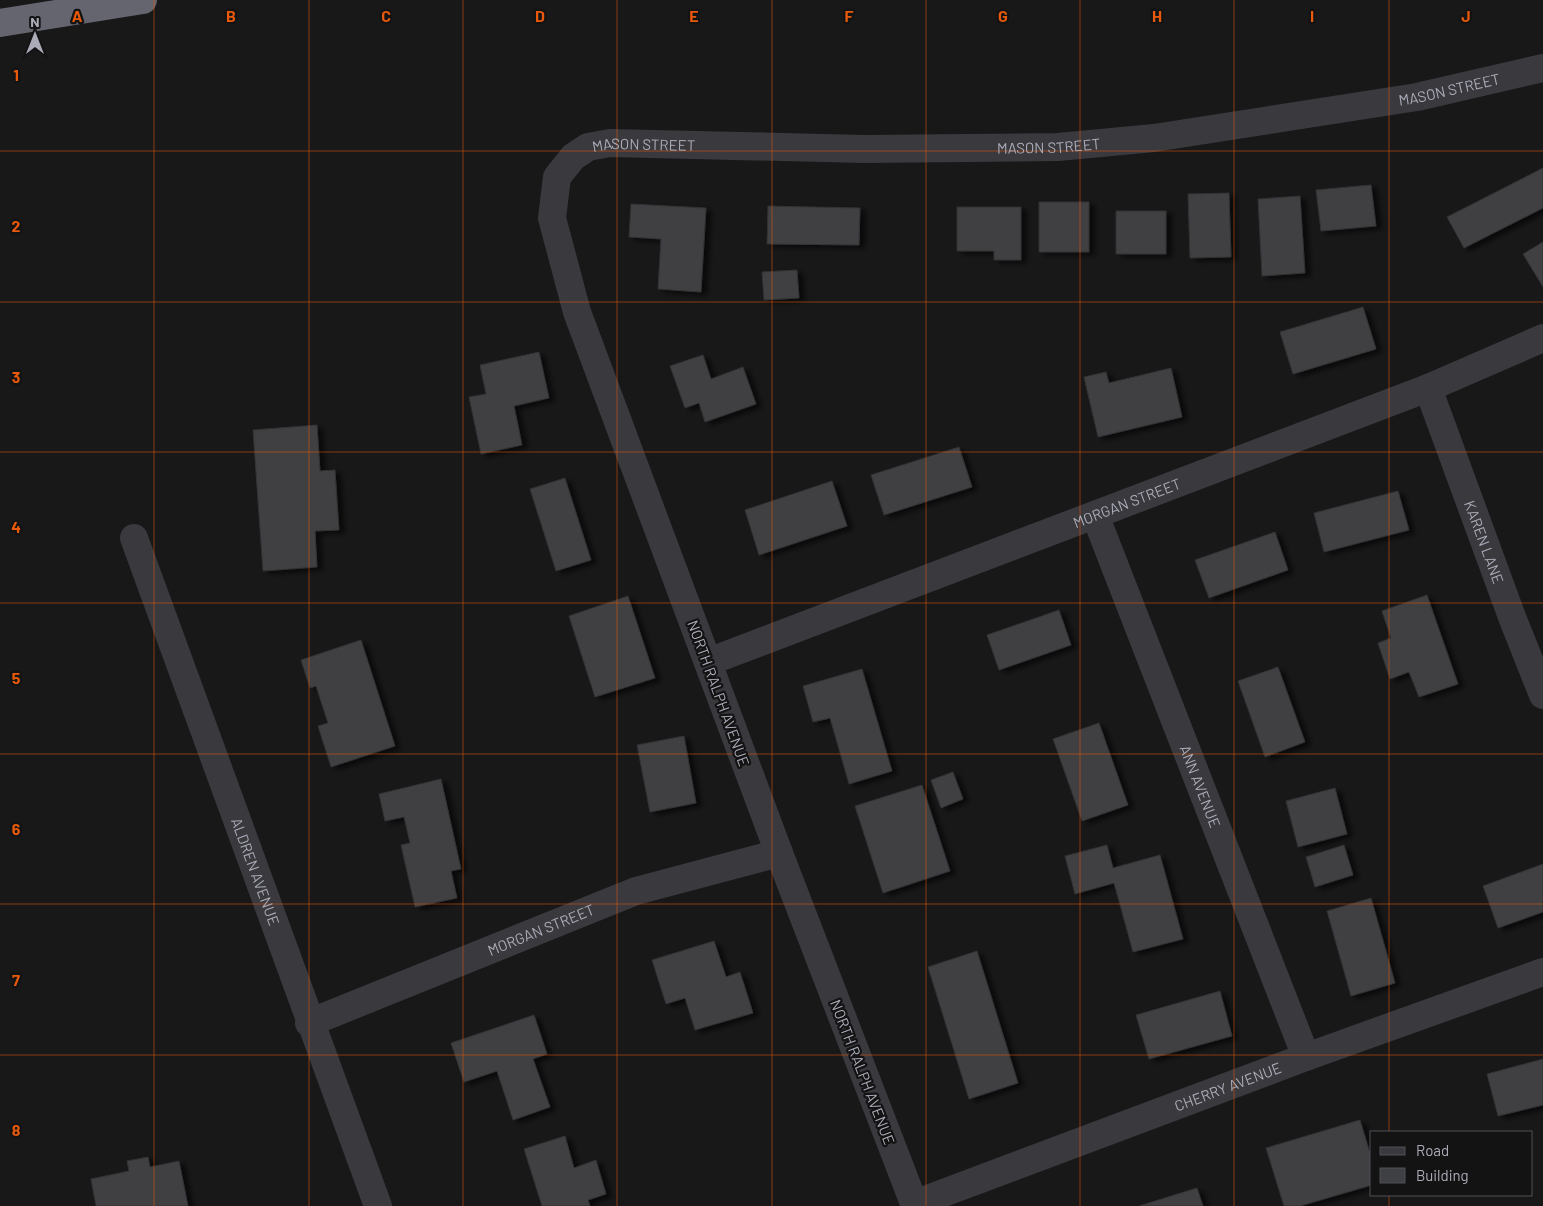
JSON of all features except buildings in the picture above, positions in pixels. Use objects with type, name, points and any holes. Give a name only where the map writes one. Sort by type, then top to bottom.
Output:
[{"type":"highway","points":[[0,23],[142,0]]},
{"type":"street","name":"MASON STREET","points":[[559,174],[572,157],[588,147],[610,143],[883,149],[1058,147],[1154,138],[1417,97],[1543,68]]},
{"type":"street","name":"NORTH RALPH AVENUE","points":[[559,174],[552,218],[577,312],[779,853],[914,1205]]},
{"type":"street","name":"MORGAN STREET","points":[[708,662],[1428,388],[1543,338]]},
{"type":"street","name":"KAREN LANE","points":[[1428,388],[1512,617],[1543,695]]},
{"type":"street","name":"ANN AVENUE","points":[[1095,515],[1306,1057]]},
{"type":"street","name":"ALDREN AVENUE","points":[[134,538],[309,1023],[378,1206]]},
{"type":"street","name":"MORGAN STREET","points":[[309,1023],[636,891],[779,853]]},
{"type":"street","name":"CHERRY AVENUE","points":[[914,1205],[1306,1057],[1543,972]]}]
